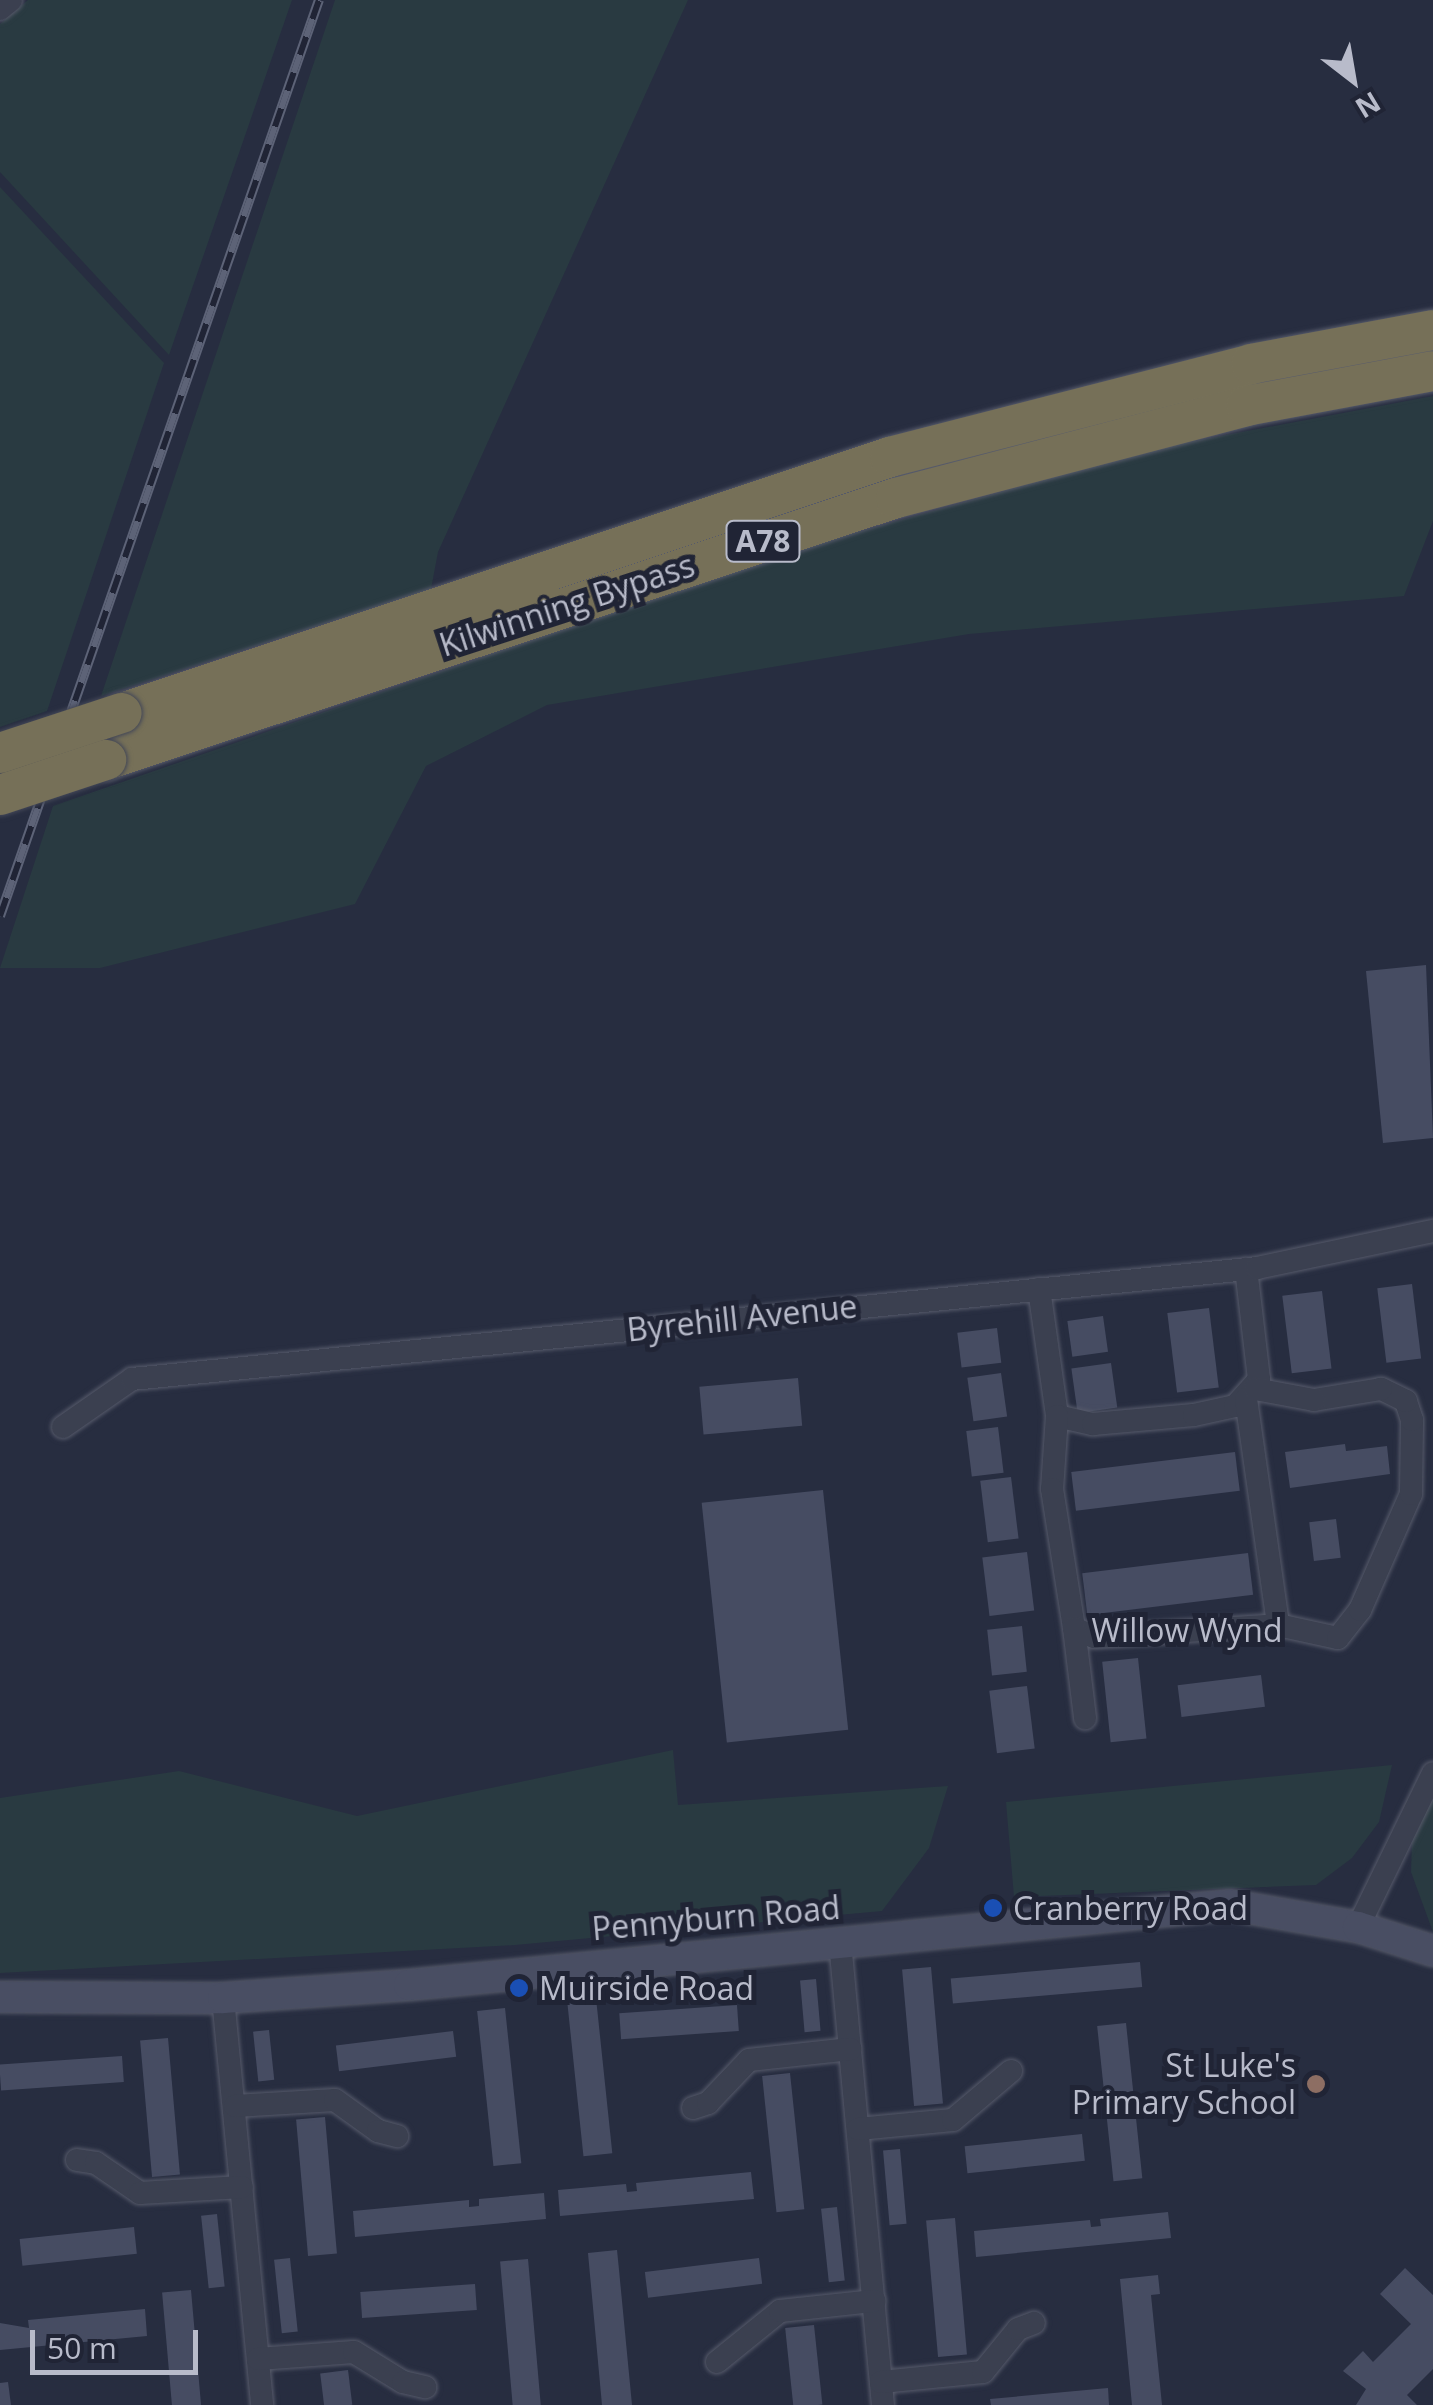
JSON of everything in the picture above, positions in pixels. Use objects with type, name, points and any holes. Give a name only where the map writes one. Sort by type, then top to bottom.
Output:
[{"type":"highway","name":"Kilwinning Bypass","points":[[0,753],[890,457],[1251,364],[1433,330]]},
{"type":"highway","name":"Kilwinning Bypass","points":[[0,795],[896,498],[1246,406],[1433,370]]},
{"type":"street","points":[[0,9],[11,0]]},
{"type":"street","name":"Byrehill Avenue","points":[[62,1427],[132,1379],[1246,1268],[1433,1231]]},
{"type":"street","points":[[1246,1268],[1251,1394],[1278,1625]]},
{"type":"street","name":"Willow Wynd","points":[[1039,1289],[1057,1416],[1052,1488],[1074,1628],[1094,1637],[1278,1625],[1327,1640],[1338,1638],[1353,1620],[1411,1494],[1414,1423],[1406,1400],[1381,1389],[1314,1400],[1251,1394]]},
{"type":"street","points":[[1057,1416],[1068,1424],[1194,1415],[1251,1394]]},
{"type":"street","points":[[1074,1628],[1085,1718]]},
{"type":"street","points":[[1358,1927],[1433,1773]]},
{"type":"street","name":"Pennyburn Road","points":[[0,1997],[223,1998],[1230,1905],[1358,1927],[1433,1951]]},
{"type":"street","points":[[840,1942],[882,2393],[983,2372],[1018,2329],[1034,2323]]},
{"type":"street","points":[[223,1998],[262,2405]]},
{"type":"street","points":[[693,2108],[708,2104],[750,2060],[850,2049]]},
{"type":"street","points":[[858,2129],[953,2120],[1011,2072]]},
{"type":"street","points":[[234,2106],[335,2100],[378,2131],[397,2136]]},
{"type":"street","points":[[77,2160],[96,2163],[140,2193],[242,2187]]},
{"type":"street","points":[[717,2362],[780,2310],[874,2301]]},
{"type":"street","points":[[258,2359],[354,2352],[403,2382],[425,2387]]},
{"type":"shaded area","points":[[28,0],[292,0],[169,355],[0,172],[0,24]]},
{"type":"shaded area","points":[[335,0],[688,0],[438,552],[431,589],[101,696]]},
{"type":"shaded area","points":[[0,187],[164,363],[47,711],[0,727]]},
{"type":"shaded area","points":[[1433,396],[1433,521],[1404,596],[969,634],[547,705],[426,766],[355,904],[100,968],[0,968],[53,806],[783,553],[1157,448]]},
{"type":"shaded area","points":[[673,1750],[678,1805],[948,1786],[929,1848],[882,1911],[515,1945],[0,1973],[0,1798],[179,1771],[357,1816]]},
{"type":"shaded area","points":[[1392,1765],[1379,1822],[1352,1858],[1316,1885],[1014,1897],[1006,1802]]},
{"type":"shaded area","points":[[1433,1797],[1433,1932],[1411,1872],[1412,1840]]},
{"type":"building","points":[[1426,965],[1433,1138],[1383,1143],[1366,971]]},
{"type":"building","points":[[1412,1284],[1421,1358],[1386,1363],[1377,1288]]},
{"type":"building","points":[[1322,1291],[1332,1368],[1292,1373],[1282,1296]]},
{"type":"building","points":[[1209,1308],[1219,1387],[1177,1393],[1167,1313]]},
{"type":"building","points":[[1103,1316],[1108,1352],[1072,1357],[1067,1321]]},
{"type":"building","points":[[997,1328],[1001,1363],[962,1368],[957,1333]]},
{"type":"building","points":[[1111,1363],[1117,1408],[1078,1413],[1071,1369]]},
{"type":"building","points":[[1001,1373],[1007,1417],[973,1421],[967,1378]]},
{"type":"building","points":[[798,1378],[802,1426],[704,1434],[699,1387]]},
{"type":"building","points":[[998,1427],[1004,1473],[972,1477],[966,1431]]},
{"type":"building","points":[[1345,1444],[1346,1451],[1387,1446],[1390,1474],[1290,1488],[1285,1452]]},
{"type":"building","points":[[1235,1452],[1240,1491],[1076,1511],[1071,1472]]},
{"type":"building","points":[[1011,1477],[1019,1539],[988,1542],[980,1481]]},
{"type":"building","points":[[823,1490],[848,1730],[727,1742],[702,1503]]},
{"type":"building","points":[[1336,1519],[1341,1558],[1314,1561],[1309,1522]]},
{"type":"building","points":[[1027,1552],[1034,1611],[990,1616],[982,1557]]},
{"type":"building","points":[[1248,1553],[1253,1595],[1087,1615],[1082,1573]]},
{"type":"building","points":[[1022,1626],[1027,1672],[992,1675],[987,1630]]},
{"type":"building","points":[[1138,1658],[1146,1739],[1111,1742],[1102,1662]]},
{"type":"building","points":[[1261,1675],[1265,1707],[1182,1717],[1178,1685]]},
{"type":"building","points":[[1027,1686],[1035,1749],[997,1753],[989,1691]]},
{"type":"building","points":[[1140,1962],[1142,1987],[953,2003],[951,1979]]},
{"type":"building","points":[[931,1967],[943,2103],[914,2106],[902,1970]]},
{"type":"building","points":[[816,1979],[821,2031],[805,2032],[800,1980]]},
{"type":"building","points":[[596,1998],[612,2153],[583,2156],[567,2001]]},
{"type":"building","points":[[737,2005],[739,2031],[621,2039],[619,2013]]},
{"type":"building","points":[[505,2008],[521,2163],[493,2166],[477,2011]]},
{"type":"building","points":[[1126,2023],[1142,2178],[1113,2181],[1097,2026]]},
{"type":"building","points":[[269,2030],[274,2080],[258,2081],[253,2032]]},
{"type":"building","points":[[453,2031],[456,2057],[339,2071],[336,2045]]},
{"type":"building","points":[[168,2038],[180,2174],[152,2177],[140,2040]]},
{"type":"building","points":[[122,2056],[124,2082],[1,2091],[0,2065]]},
{"type":"building","points":[[790,2073],[804,2209],[776,2212],[762,2076]]},
{"type":"building","points":[[325,2117],[337,2253],[308,2256],[296,2120]]},
{"type":"building","points":[[1082,2134],[1085,2161],[967,2173],[965,2146]]},
{"type":"building","points":[[900,2149],[907,2224],[890,2225],[883,2150]]},
{"type":"building","points":[[751,2172],[754,2199],[560,2216],[558,2190],[626,2184],[627,2192],[637,2191],[636,2183]]},
{"type":"building","points":[[544,2193],[546,2219],[355,2237],[353,2211],[469,2200],[469,2207],[479,2206],[479,2199]]},
{"type":"building","points":[[837,2207],[845,2281],[829,2282],[821,2209]]},
{"type":"building","points":[[1168,2212],[1171,2238],[976,2257],[974,2231],[1090,2220],[1091,2227],[1101,2226],[1100,2219]]},
{"type":"building","points":[[217,2214],[225,2287],[209,2288],[201,2216]]},
{"type":"building","points":[[955,2218],[967,2354],[938,2357],[926,2221]]},
{"type":"building","points":[[134,2227],[137,2254],[22,2266],[20,2239]]},
{"type":"building","points":[[617,2250],[632,2405],[602,2405],[588,2253]]},
{"type":"building","points":[[290,2258],[298,2332],[282,2333],[274,2260]]},
{"type":"building","points":[[759,2258],[762,2284],[648,2298],[645,2272]]},
{"type":"building","points":[[528,2259],[541,2405],[513,2405],[500,2261]]},
{"type":"building","points":[[1405,2268],[1433,2295],[1433,2369],[1407,2395],[1417,2405],[1356,2405],[1366,2389],[1343,2371],[1363,2351],[1373,2362],[1411,2324],[1380,2294]]},
{"type":"building","points":[[1158,2275],[1160,2294],[1151,2295],[1162,2405],[1132,2405],[1120,2279]]},
{"type":"building","points":[[475,2284],[477,2310],[362,2318],[360,2292]]},
{"type":"building","points":[[191,2290],[201,2405],[172,2405],[162,2293]]},
{"type":"building","points":[[145,2309],[147,2336],[0,2350],[0,2323],[29,2328],[28,2320]]},
{"type":"building","points":[[814,2325],[822,2405],[793,2405],[785,2328]]},
{"type":"building","points":[[348,2370],[352,2405],[324,2405],[320,2373]]},
{"type":"building","points":[[8,2382],[11,2405],[0,2405],[0,2383]]},
{"type":"building","points":[[1108,2388],[1109,2405],[991,2405],[990,2399]]},
{"type":"railway","points":[[0,916],[319,0]]},
{"type":"place","name":"Cranberry Road","points":[[993,1908]]},
{"type":"place","name":"Muirside Road","points":[[519,1988]]},
{"type":"place","name":"St Luke's Primary School","points":[[1316,2084]]}]
